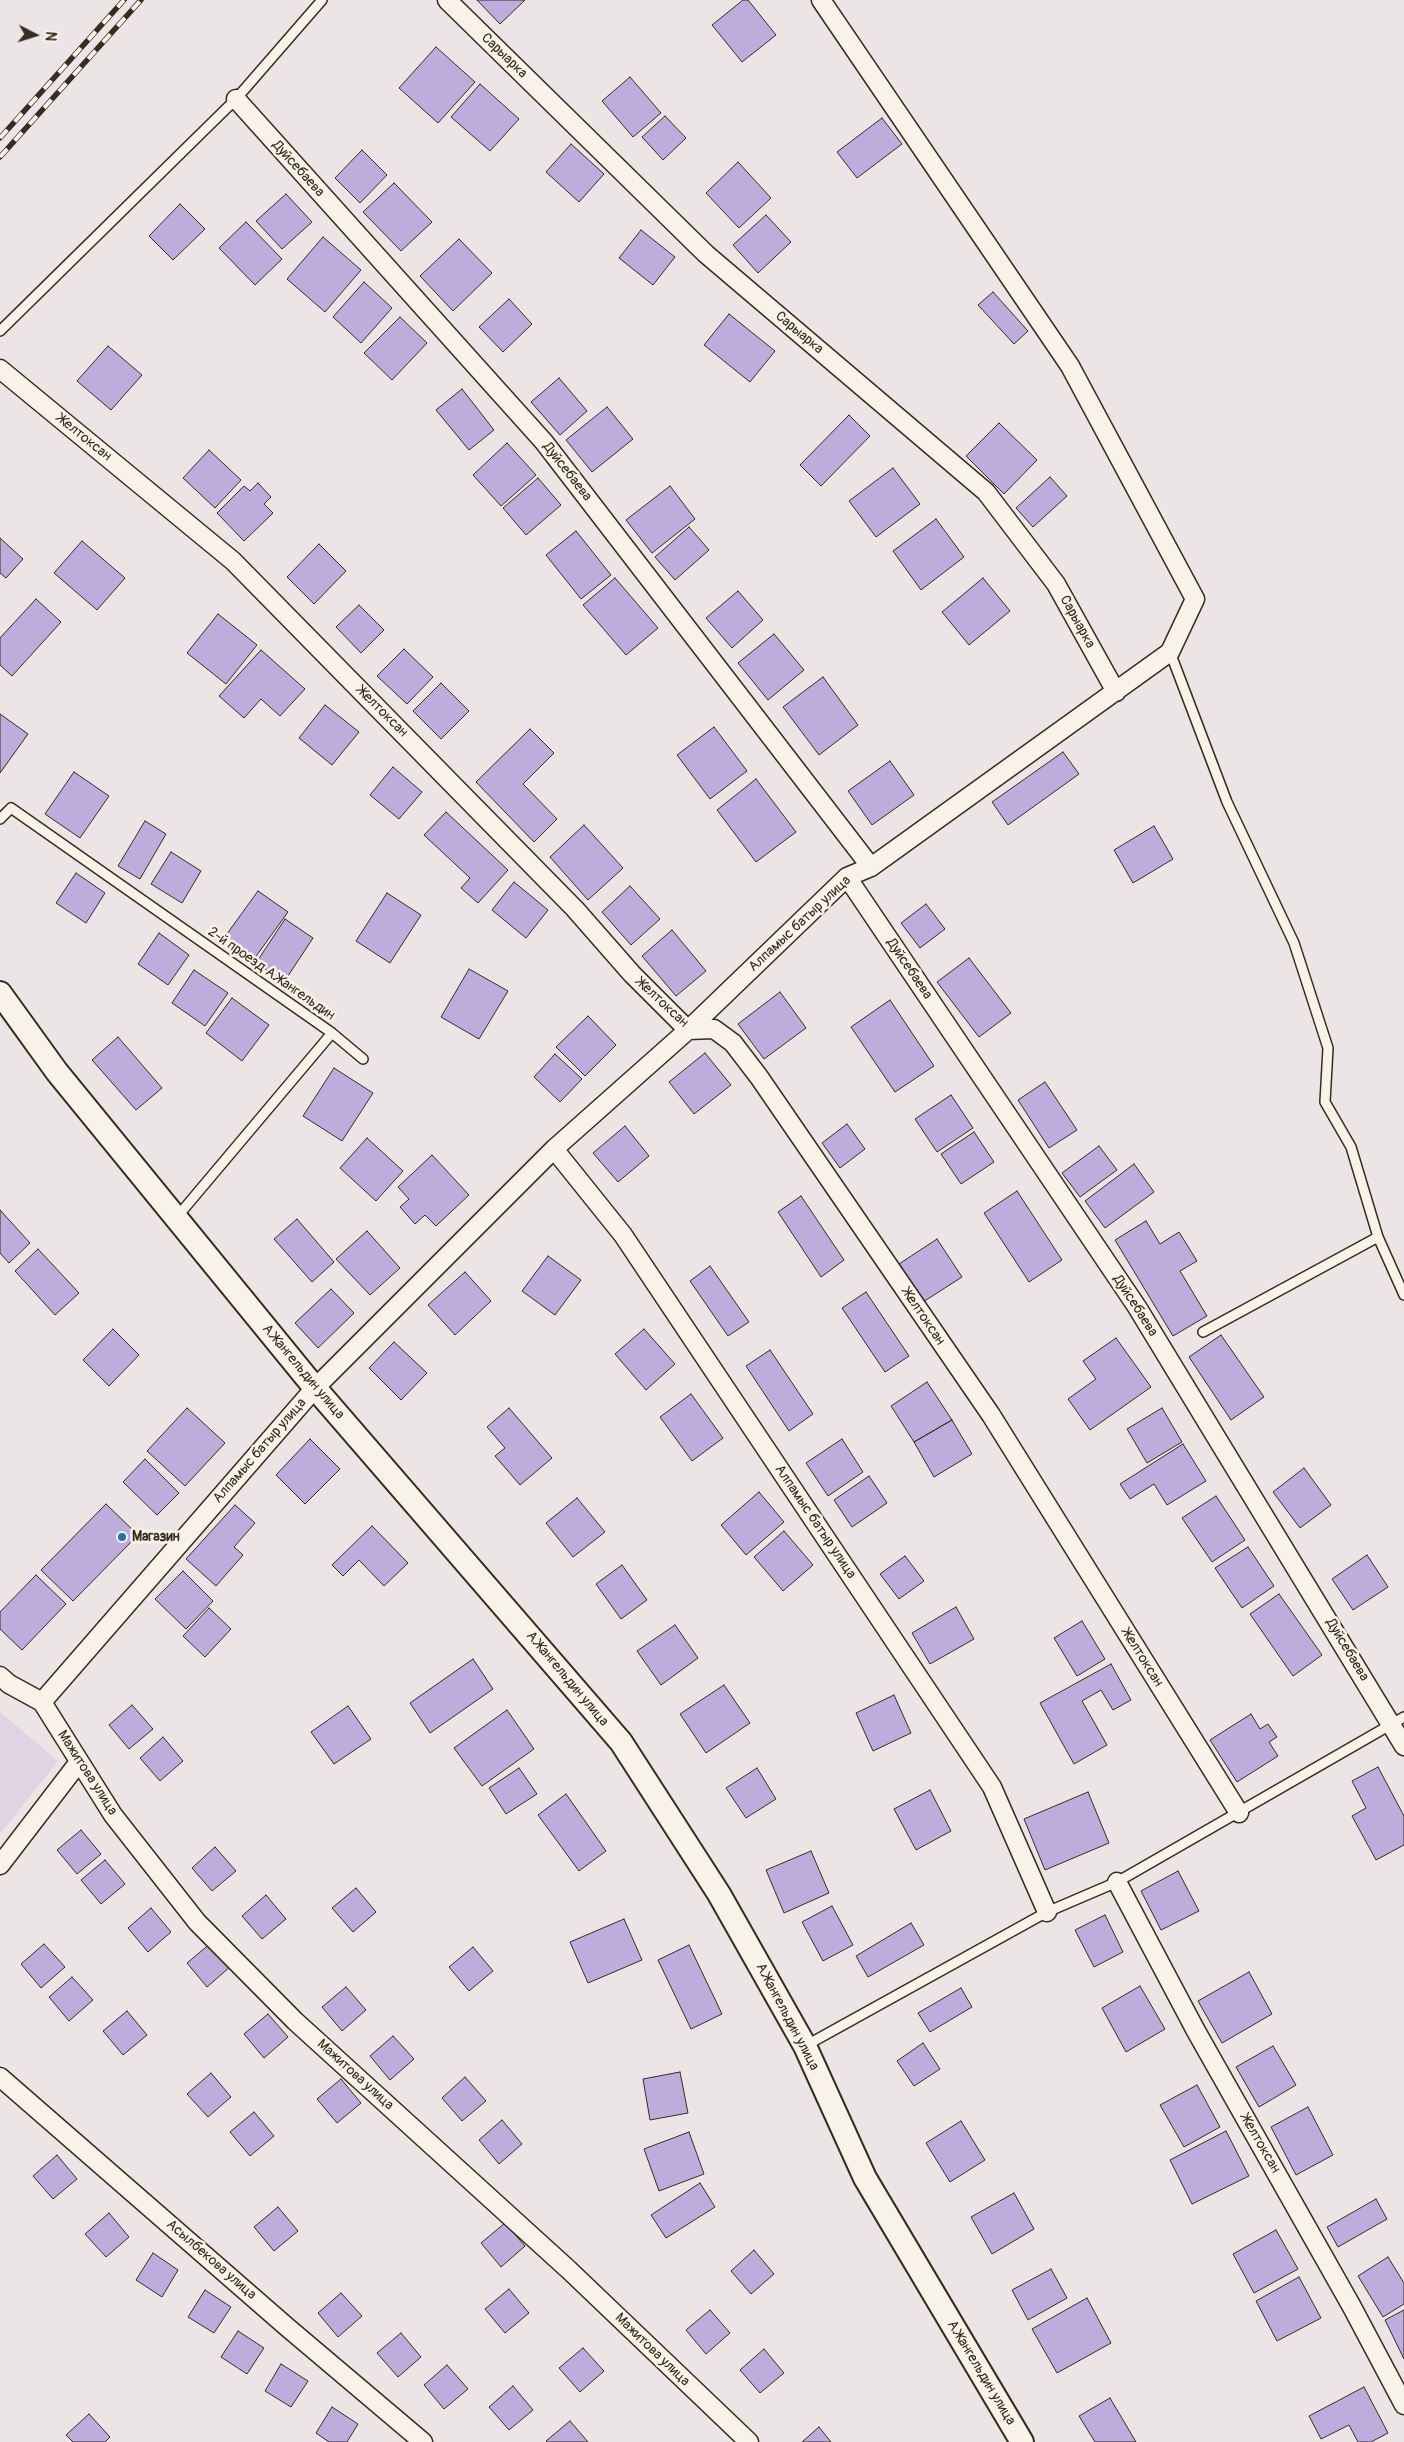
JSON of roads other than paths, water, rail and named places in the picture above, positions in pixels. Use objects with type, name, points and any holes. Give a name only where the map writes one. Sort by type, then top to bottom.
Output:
[{"type":"street","name":"Сарыарка","points":[[448,0],[706,254],[986,492],[1056,584],[1116,692]]},
{"type":"street","points":[[821,0],[1080,383],[1195,599],[1170,652]]},
{"type":"street","name":"Дуйсебаева","points":[[236,99],[544,442],[871,867]]},
{"type":"street","name":"Желтоксан","points":[[0,369],[233,561],[576,909],[632,974],[688,1030],[714,1029],[733,1043],[759,1077],[990,1415],[1239,1813]]},
{"type":"street","name":"Алпамыс батыр улица","points":[[42,1702],[315,1388],[554,1149],[688,1030],[847,877],[871,867],[1170,652]]},
{"type":"street","name":"Дуйсебаева","points":[[847,877],[1137,1307],[1398,1721],[1404,1746]]},
{"type":"street","name":"А.Жангельдин улица","points":[[0,993],[57,1072],[315,1388],[621,1742],[719,1894],[805,2046],[865,2178],[1022,2442]]},
{"type":"street","name":"Алпамыс батыр улица","points":[[554,1149],[623,1235],[992,1787],[1047,1912]]},
{"type":"street","name":"Мажитова улица","points":[[0,1676],[9,1684],[42,1702],[113,1815],[197,1922],[295,2021],[569,2270],[749,2442]]},
{"type":"street","points":[[0,1864],[79,1762]]},
{"type":"street","name":"Желтоксан","points":[[1116,1882],[1196,2031],[1352,2307],[1404,2405]]},
{"type":"street","name":"Асылбекова улица","points":[[0,2077],[287,2327],[423,2442]]},
{"type":"lane","points":[[0,330],[236,99],[322,0]]},
{"type":"lane","points":[[1170,652],[1228,802],[1294,943],[1328,1048],[1325,1102],[1351,1147],[1378,1237],[1404,1295]]},
{"type":"lane","name":"2-й проезд А.Жангельдин","points":[[0,819],[11,808],[332,1033],[177,1218]]},
{"type":"lane","points":[[332,1033],[363,1059]]},
{"type":"lane","points":[[1203,1332],[1378,1237]]},
{"type":"lane","points":[[805,2046],[1047,1912],[1116,1882],[1398,1721]]},
{"type":"railway","points":[[0,138],[124,0]]},
{"type":"railway","points":[[0,157],[141,0]]},
{"type":"place","name":"Магазин","points":[[122,1537]]}]
